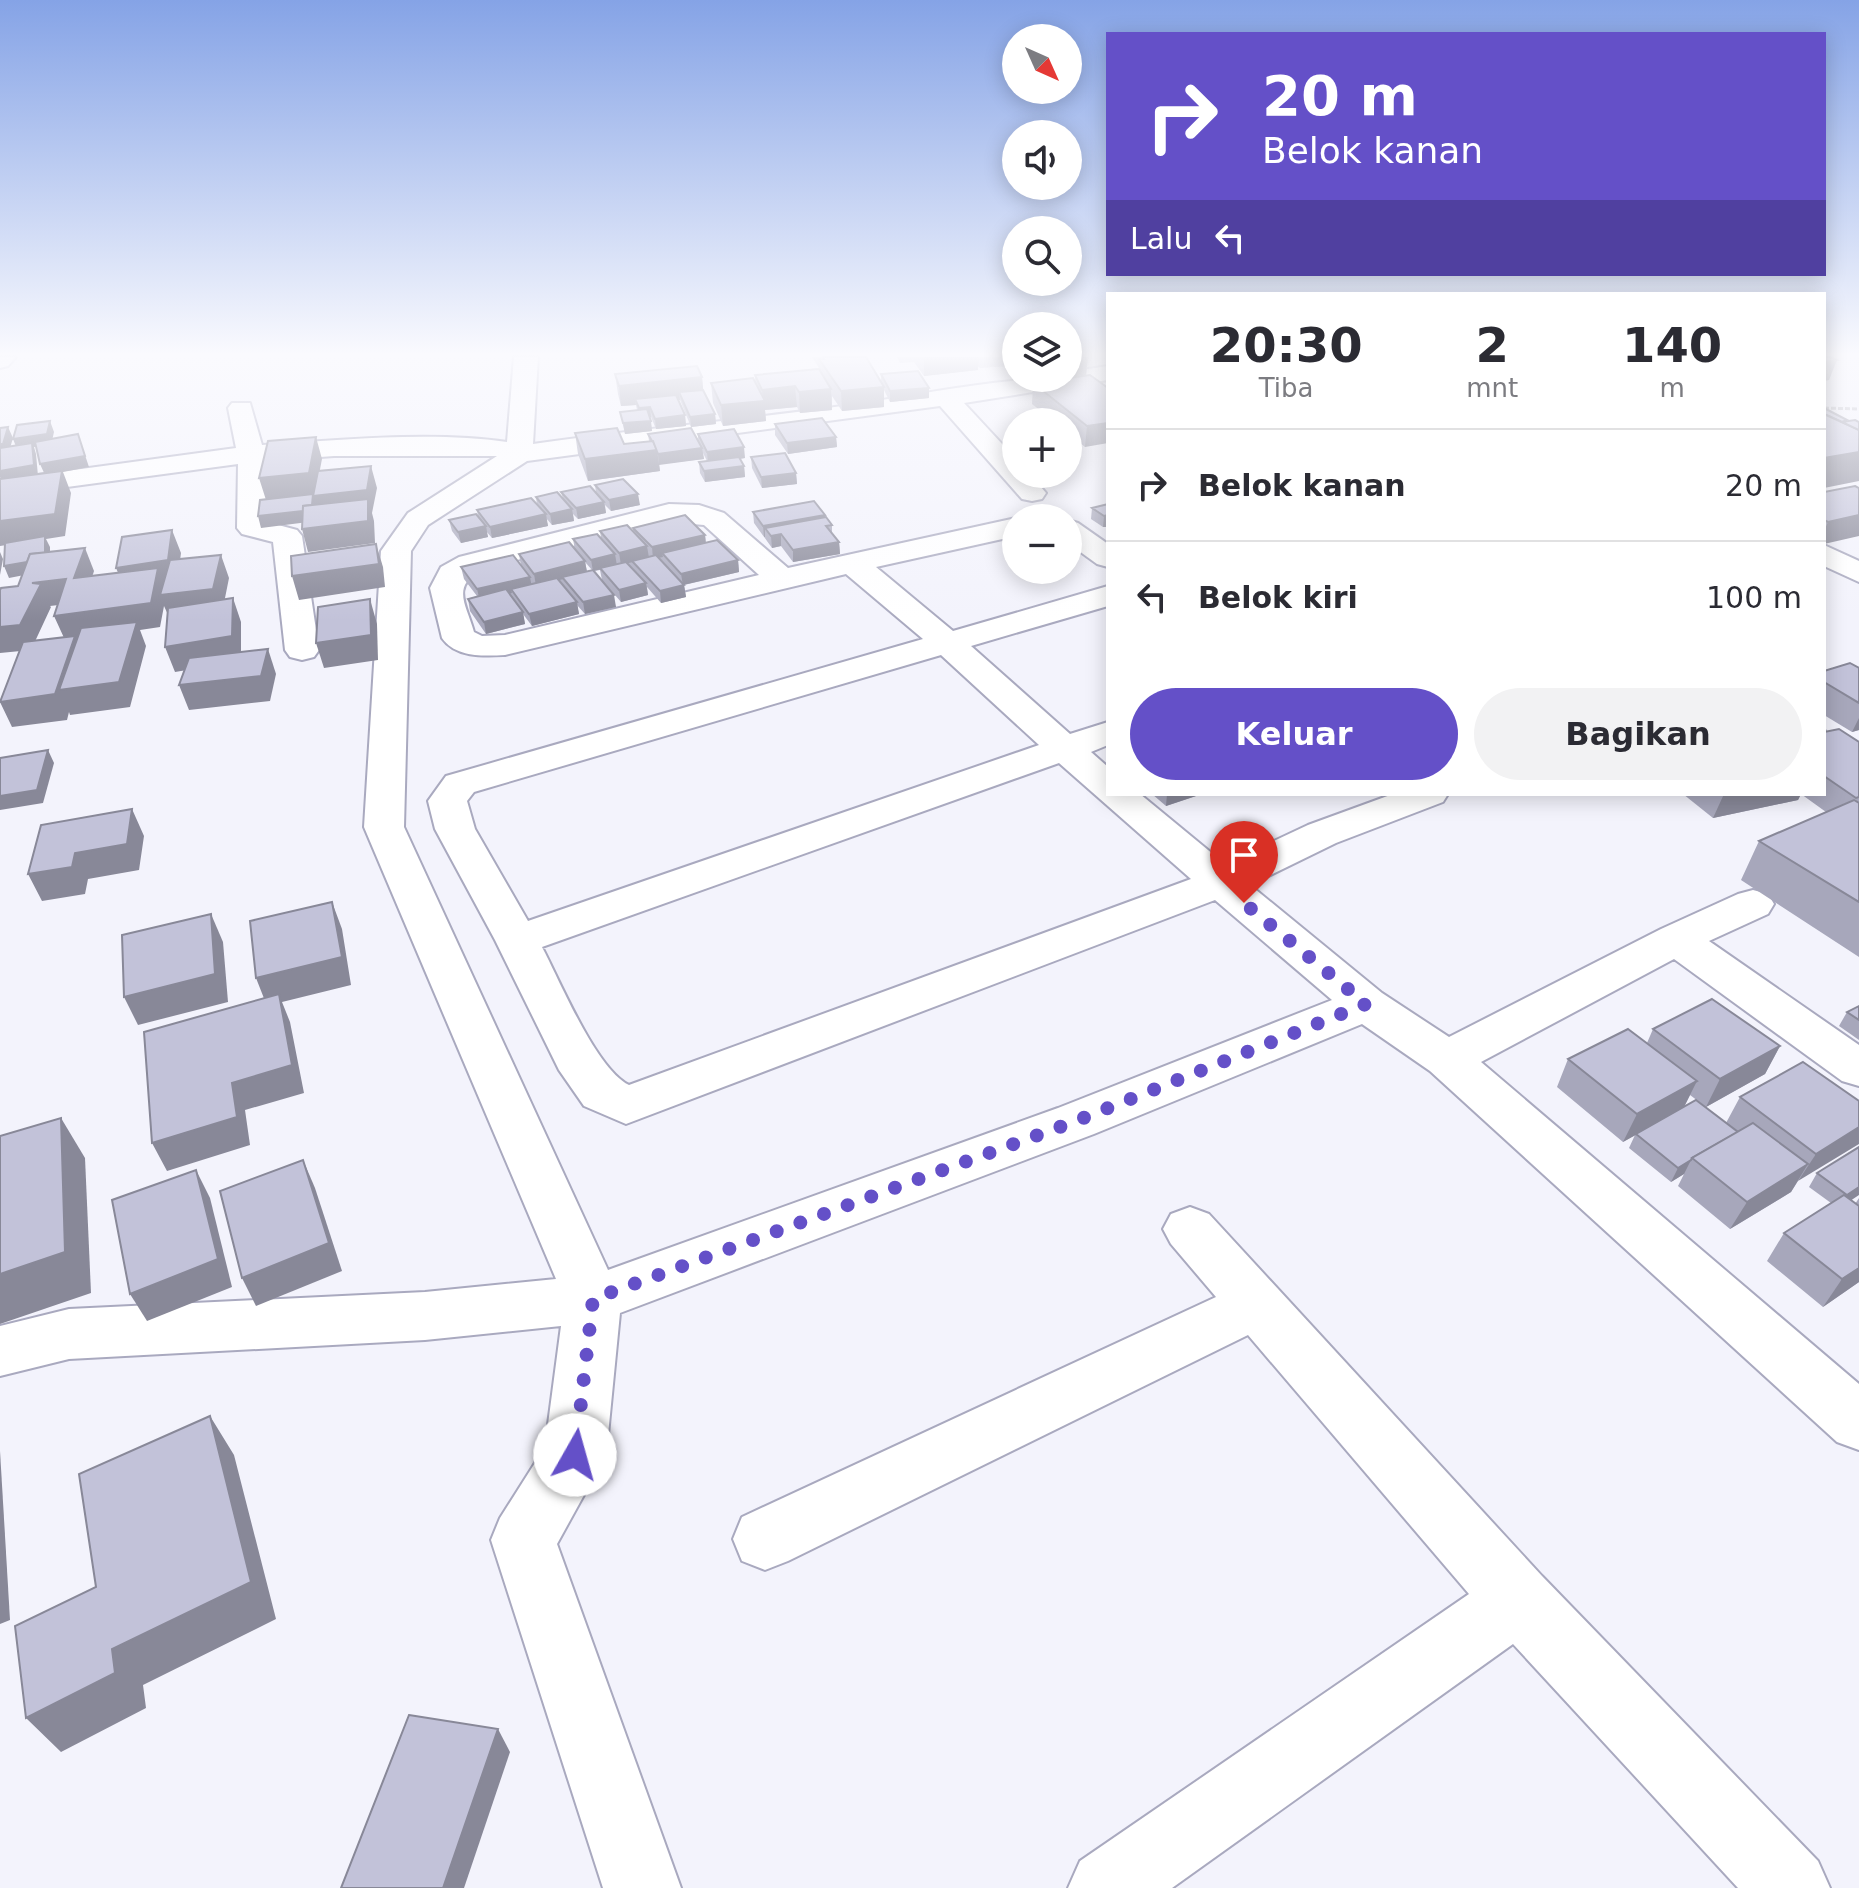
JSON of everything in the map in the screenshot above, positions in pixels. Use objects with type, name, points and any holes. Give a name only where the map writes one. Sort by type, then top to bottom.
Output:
[{"type":"street","points":[[249,445],[252,528],[287,536],[302,650]]},
{"type":"street","points":[[519,454],[520,445]]},
{"type":"street","points":[[0,488],[251,454],[334,448],[481,446],[519,454],[587,445]]},
{"type":"street","points":[[989,445],[1032,493]]},
{"type":"street","points":[[519,454],[418,519],[396,551],[384,827],[593,1299],[575,1455],[523,1540],[642,1888]]},
{"type":"street","points":[[782,579],[714,519],[683,513],[650,517],[470,563],[452,574],[446,588],[459,638],[478,646],[505,645],[1002,530]]},
{"type":"street","points":[[1082,539],[1106,557]]},
{"type":"street","points":[[1826,555],[1859,573]]},
{"type":"street","points":[[854,565],[949,644],[1106,785]]},
{"type":"street","points":[[1106,597],[460,784],[447,801],[455,829],[517,940],[576,1058],[601,1093],[626,1106],[1220,883],[1322,834],[1424,796]]},
{"type":"street","points":[[517,940],[1106,734]]},
{"type":"street","points":[[1118,796],[1366,1004],[1447,1059],[1859,1422]]},
{"type":"street","points":[[1447,1059],[1676,939],[1753,904]]},
{"type":"street","points":[[1676,939],[1859,1069]]},
{"type":"street","points":[[0,1351],[69,1334],[425,1316],[593,1299],[1076,1121],[1366,1004]]},
{"type":"street","points":[[1190,1229],[1518,1600],[1791,1888]]},
{"type":"street","points":[[765,1539],[1255,1305]]},
{"type":"street","points":[[1107,1888],[1518,1600]]},
{"type":"building","points":[[32,445],[34,465],[0,471],[0,448]]},
{"type":"building","points":[[36,445],[82,445],[85,456],[40,464]]},
{"type":"building","points":[[267,445],[314,445],[309,473],[259,478]]},
{"type":"building","points":[[580,445],[655,445],[657,450],[585,459]]},
{"type":"building","points":[[655,445],[700,445],[702,448],[658,454]]},
{"type":"building","points":[[704,445],[744,447],[707,452]]},
{"type":"building","points":[[1826,445],[1859,445],[1859,452],[1826,458]]},
{"type":"building","points":[[785,453],[796,473],[761,477],[751,457]]},
{"type":"building","points":[[739,457],[744,466],[704,471],[699,462]]},
{"type":"building","points":[[371,466],[367,490],[313,496],[318,471]]},
{"type":"building","points":[[62,471],[55,514],[0,521],[0,479]]},
{"type":"building","points":[[623,479],[638,494],[609,500],[595,485]]},
{"type":"building","points":[[590,486],[604,502],[576,508],[561,492]]},
{"type":"building","points":[[1855,486],[1859,488],[1859,515],[1826,521],[1826,492]]},
{"type":"building","points":[[557,492],[572,509],[550,514],[536,497]]},
{"type":"building","points":[[313,494],[312,505],[303,506],[303,511],[258,516],[260,500]]},
{"type":"building","points":[[531,498],[546,514],[490,527],[477,510]]},
{"type":"building","points":[[368,499],[368,521],[302,529],[303,506]]},
{"type":"building","points":[[814,501],[825,515],[763,526],[753,512]]},
{"type":"building","points":[[1106,504],[1106,516],[1104,516],[1092,508]]},
{"type":"building","points":[[476,514],[486,526],[458,532],[449,520]]},
{"type":"building","points":[[685,515],[705,535],[652,547],[633,528]]},
{"type":"building","points":[[826,517],[832,525],[826,526],[839,542],[793,550],[781,534],[771,536],[765,528]]},
{"type":"building","points":[[627,525],[647,546],[619,553],[600,531]]},
{"type":"building","points":[[172,530],[168,560],[116,568],[122,537]]},
{"type":"building","points":[[597,534],[615,554],[591,560],[573,539]]},
{"type":"building","points":[[45,536],[45,553],[30,554],[27,562],[4,566],[5,543]]},
{"type":"building","points":[[717,540],[738,560],[681,574],[662,553]]},
{"type":"building","points":[[569,542],[585,561],[534,574],[519,554]]},
{"type":"building","points":[[376,544],[379,564],[292,576],[291,556]]},
{"type":"building","points":[[85,548],[74,578],[158,568],[151,603],[54,616],[66,579],[32,583],[41,584],[20,625],[0,627],[0,590],[18,586],[30,554]]},
{"type":"building","points":[[221,555],[213,589],[160,595],[170,560]]},
{"type":"building","points":[[513,555],[530,577],[477,589],[461,567]]},
{"type":"building","points":[[656,555],[684,585],[660,591],[632,561]]},
{"type":"building","points":[[626,562],[646,583],[619,590],[600,568]]},
{"type":"building","points":[[593,570],[614,595],[583,602],[562,577]]},
{"type":"building","points":[[557,578],[577,602],[529,614],[511,589]]},
{"type":"building","points":[[506,589],[523,612],[484,622],[468,599]]},
{"type":"building","points":[[233,598],[232,636],[165,647],[168,608]]},
{"type":"building","points":[[370,599],[371,635],[316,643],[318,607]]},
{"type":"building","points":[[137,622],[119,682],[59,690],[81,628]]},
{"type":"building","points":[[75,636],[55,694],[0,702],[23,642]]},
{"type":"building","points":[[268,649],[261,676],[179,685],[189,658]]},
{"type":"building","points":[[1850,663],[1859,668],[1859,703],[1826,683],[1826,670]]},
{"type":"building","points":[[1839,729],[1859,742],[1859,797],[1826,777],[1826,732]]},
{"type":"building","points":[[48,750],[37,790],[0,796],[0,758]]},
{"type":"building","points":[[1854,800],[1859,803],[1859,902],[1759,841]]},
{"type":"building","points":[[132,809],[127,844],[75,853],[72,867],[28,874],[41,825]]},
{"type":"building","points":[[332,902],[342,957],[256,978],[250,921]]},
{"type":"building","points":[[211,914],[215,974],[124,997],[122,935]]},
{"type":"building","points":[[279,994],[292,1065],[232,1083],[237,1117],[152,1143],[144,1032]]},
{"type":"building","points":[[1712,999],[1780,1046],[1720,1079],[1653,1029]]},
{"type":"building","points":[[1859,1006],[1859,1020],[1847,1012]]},
{"type":"building","points":[[1628,1029],[1697,1081],[1637,1114],[1568,1059]]},
{"type":"building","points":[[1803,1062],[1859,1101],[1859,1127],[1816,1154],[1740,1097]]},
{"type":"building","points":[[1696,1100],[1738,1132],[1678,1168],[1636,1134]]},
{"type":"building","points":[[61,1118],[65,1252],[0,1274],[0,1136]]},
{"type":"building","points":[[1753,1123],[1808,1164],[1747,1202],[1692,1158]]},
{"type":"building","points":[[1859,1147],[1859,1187],[1847,1195],[1817,1173]]},
{"type":"building","points":[[303,1160],[329,1243],[242,1278],[220,1191]]},
{"type":"building","points":[[196,1170],[218,1259],[130,1294],[112,1200]]},
{"type":"building","points":[[1844,1195],[1859,1206],[1859,1268],[1842,1279],[1784,1233]]},
{"type":"building","points":[[210,1416],[251,1582],[112,1649],[115,1673],[26,1718],[15,1626],[96,1587],[79,1474]]},
{"type":"building","points":[[409,1715],[498,1729],[443,1888],[341,1888]]},
{"type":"route","points":[[575,1455],[593,1299],[1076,1121],[1366,1004],[1244,903]]}]
